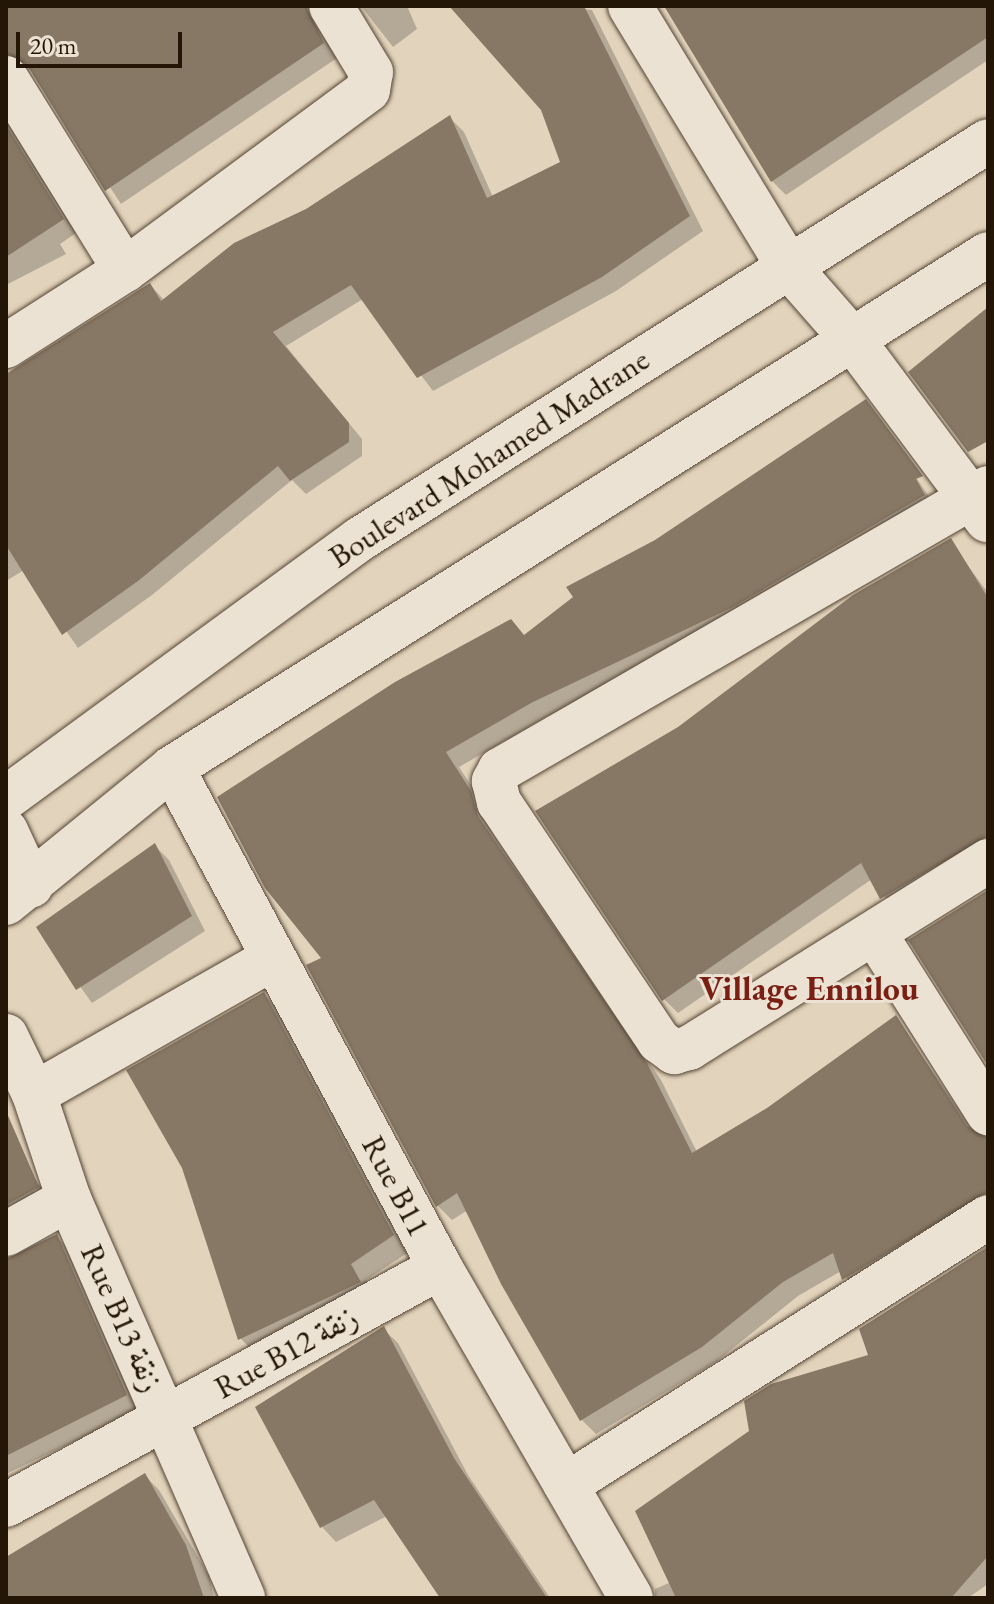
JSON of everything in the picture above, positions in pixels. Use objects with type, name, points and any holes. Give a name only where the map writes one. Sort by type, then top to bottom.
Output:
[{"type":"street","points":[[6,346],[125,270],[363,94],[373,79],[331,6]]},
{"type":"street","points":[[630,6],[788,266],[852,339],[983,502],[500,770],[494,781],[499,802],[659,1041],[674,1052],[689,1048],[988,861]]},
{"type":"street","points":[[6,78],[125,270]]},
{"type":"street","name":"Boulevard Mohamed Madrane","points":[[6,798],[360,539],[988,141]]},
{"type":"street","points":[[6,831],[18,894],[172,768],[988,254]]},
{"type":"street","name":"Rue B11","points":[[172,768],[440,1267],[566,1485],[616,1593]]},
{"type":"street","points":[[875,934],[988,1113]]},
{"type":"street","points":[[34,1094],[273,958]]},
{"type":"street","name":"Rue B13 زنقة","points":[[6,1036],[34,1094],[69,1199],[243,1598]]},
{"type":"street","points":[[6,1234],[69,1199]]},
{"type":"street","points":[[566,1485],[988,1217]]},
{"type":"street","name":"Rue B12 زنقة","points":[[6,1505],[440,1267]]},
{"type":"building","points":[[6,6],[306,6],[324,43],[105,191],[27,65],[6,53]]},
{"type":"building","points":[[449,6],[584,6],[690,216],[602,277],[417,378],[351,285],[273,332],[349,423],[349,442],[290,481],[278,466],[138,581],[62,635],[6,545],[6,374],[150,283],[161,301],[234,243],[306,209],[450,115],[487,198],[560,162],[541,110]]},
{"type":"building","points":[[664,6],[988,6],[988,37],[771,182]]},
{"type":"building","points":[[6,125],[64,219],[6,257]]},
{"type":"building","points":[[988,307],[988,441],[968,452],[908,372]]},
{"type":"building","points":[[866,399],[923,476],[916,479],[925,495],[733,607],[533,702],[446,752],[471,791],[478,816],[647,1063],[692,1153],[767,1108],[896,1015],[967,1126],[988,1138],[988,1192],[842,1280],[833,1253],[783,1282],[702,1347],[580,1421],[501,1284],[457,1193],[436,1207],[306,965],[321,958],[265,888],[217,797],[395,682],[511,619],[524,635],[573,597],[566,587],[655,540]]},
{"type":"building","points":[[951,538],[988,598],[988,836],[880,899],[861,863],[662,1001],[535,811],[678,727],[853,595]]},
{"type":"building","points":[[155,843],[192,916],[76,990],[36,927]]},
{"type":"building","points":[[988,890],[988,1066],[908,940]]},
{"type":"building","points":[[264,992],[394,1235],[351,1264],[361,1282],[238,1340],[182,1168],[126,1070]]},
{"type":"building","points":[[6,1111],[39,1187],[6,1205]]},
{"type":"building","points":[[57,1234],[127,1395],[6,1456],[6,1259]]},
{"type":"building","points":[[988,1247],[988,1556],[951,1598],[676,1598],[635,1511],[749,1431],[744,1401],[771,1384],[868,1355],[859,1329]]},
{"type":"building","points":[[384,1326],[454,1458],[547,1598],[440,1598],[374,1500],[320,1528],[255,1407]]},
{"type":"building","points":[[145,1473],[186,1545],[204,1598],[6,1598],[6,1557]]},
{"type":"district","name":"Village Ennilou","points":[[809,989]]}]
